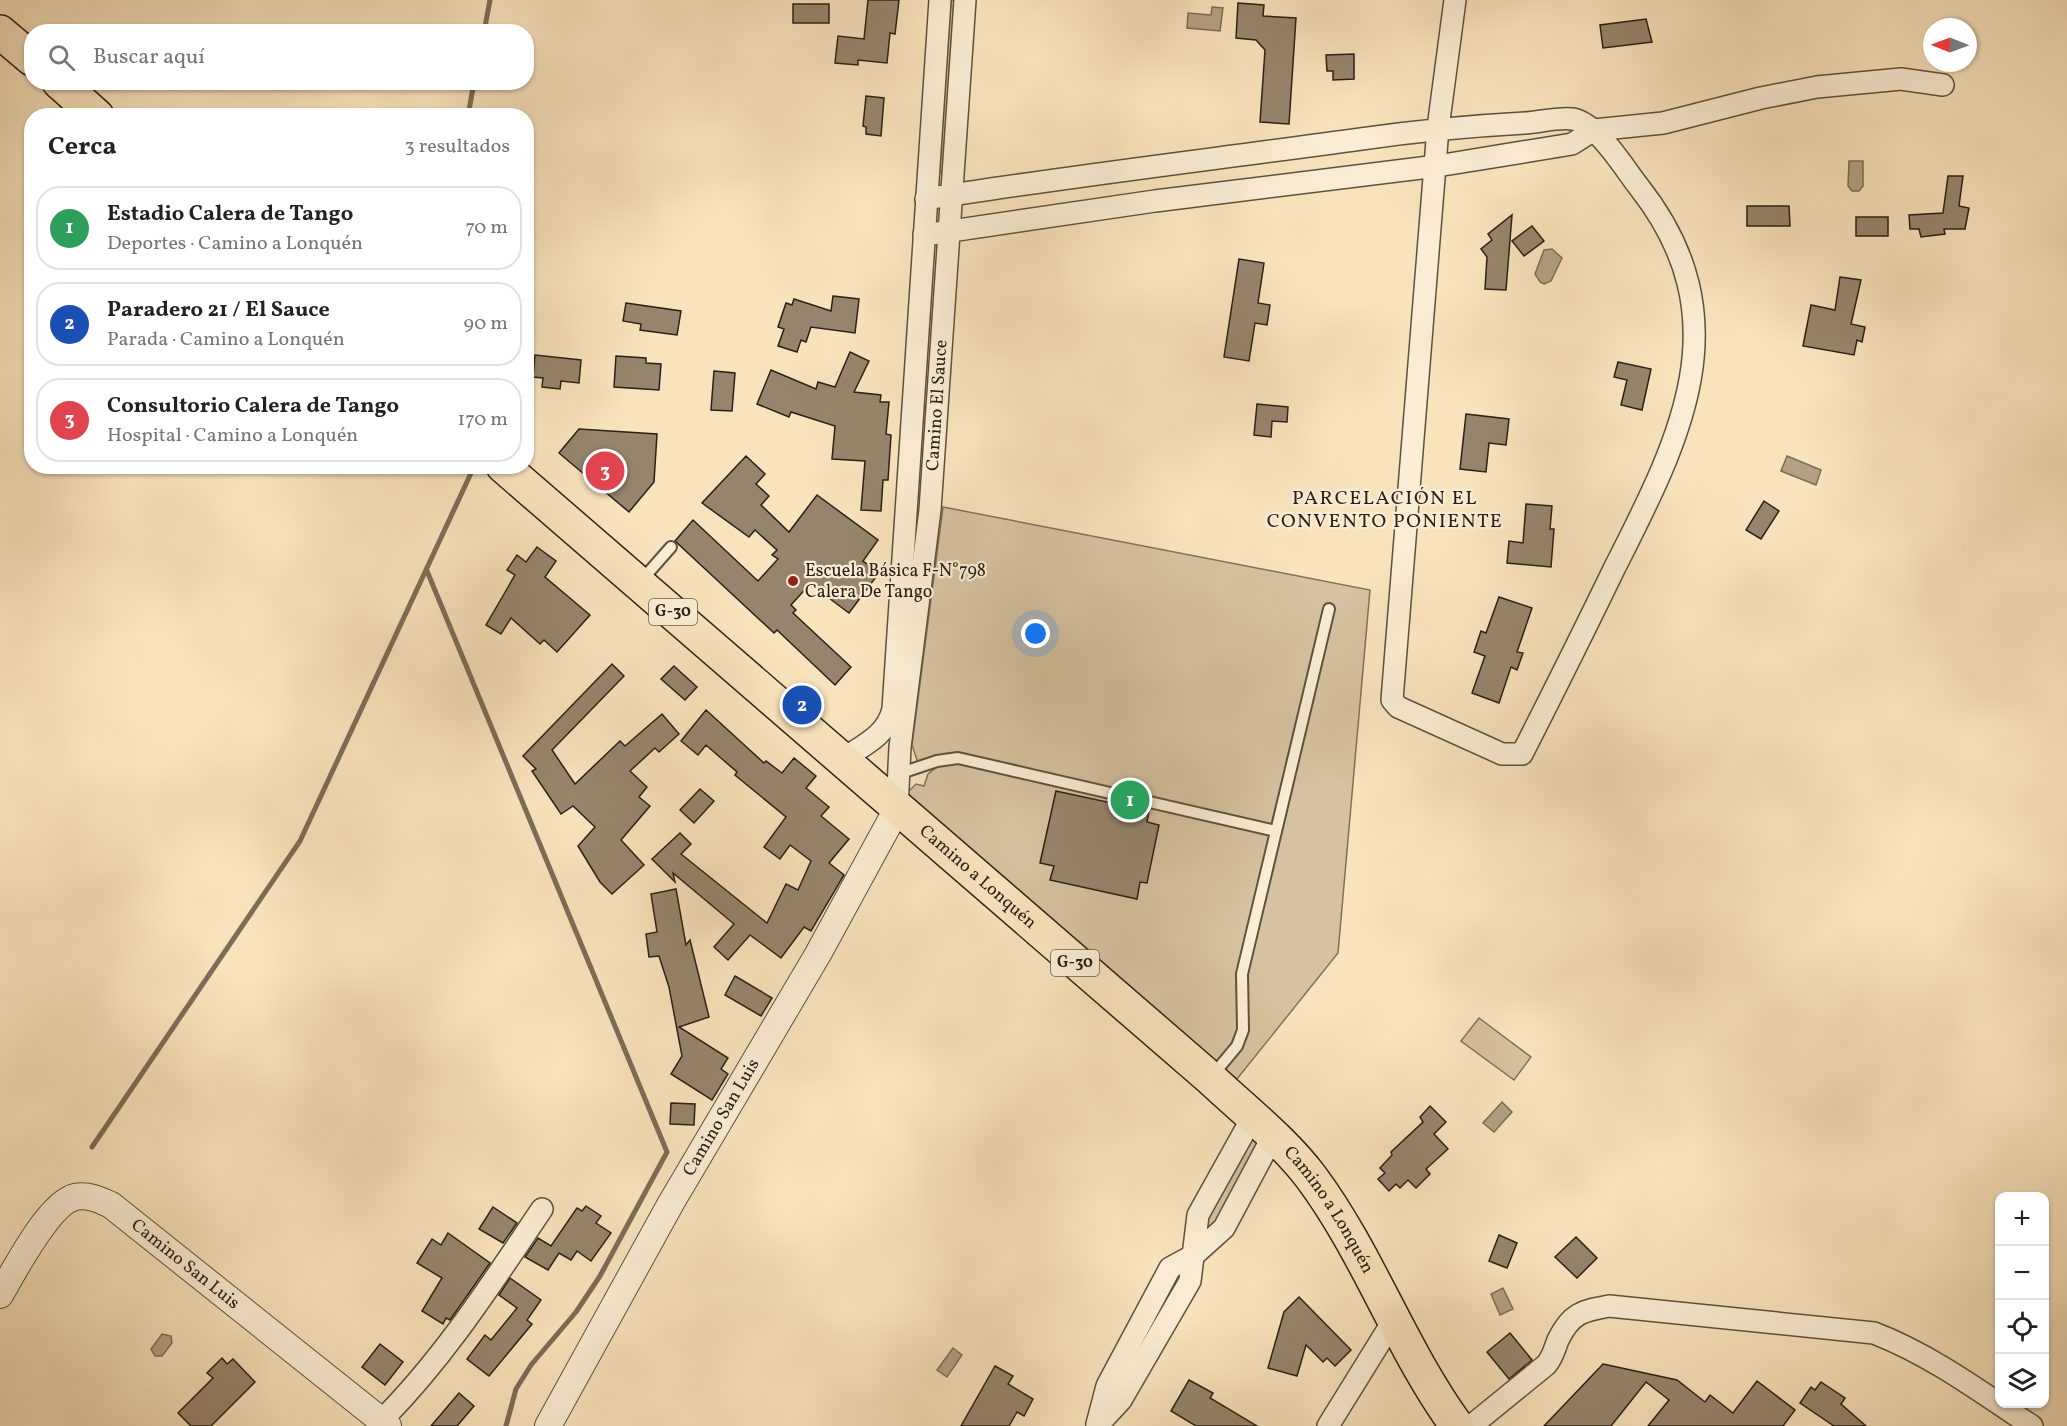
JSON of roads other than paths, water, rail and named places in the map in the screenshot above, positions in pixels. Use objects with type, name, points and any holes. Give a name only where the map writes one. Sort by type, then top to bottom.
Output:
[{"type":"main road","points":[[0,32],[24,52]]},
{"type":"main road","points":[[67,90],[88,108]]},
{"type":"main road","name":"Camino a Lonquén","points":[[512,474],[1210,1078],[1263,1127],[1311,1177],[1328,1202],[1346,1230],[1393,1322],[1432,1390],[1456,1426]]},
{"type":"street","name":"Camino El Sauce","points":[[880,735],[891,720],[893,709],[940,0]]},
{"type":"street","name":"Camino El Sauce","points":[[897,809],[900,747],[930,510],[965,0]]},
{"type":"street","points":[[926,199],[1438,128],[1574,119],[1594,130],[1648,198],[1665,224],[1680,256],[1691,290],[1695,327],[1693,369],[1683,412],[1659,479],[1522,754],[1516,756],[1502,754],[1398,707],[1392,700],[1437,166],[1438,128],[1455,0]]},
{"type":"street","points":[[924,235],[1155,201],[1437,166],[1572,144],[1594,130],[1663,123],[1761,98],[1817,87],[1901,79],[1943,85]]},
{"type":"street","points":[[1152,167],[1155,201]]},
{"type":"street","points":[[841,760],[880,735],[900,747]]},
{"type":"street","name":"Camino San Luis","points":[[548,1426],[671,1203],[818,954],[897,809]]},
{"type":"street","points":[[1097,1426],[1121,1400],[1190,1281],[1198,1215],[1263,1127]]},
{"type":"street","points":[[1194,1255],[1224,1228],[1263,1127]]},
{"type":"street","name":"Camino San Luis","points":[[0,1295],[57,1207],[76,1196],[96,1198],[111,1205],[384,1423]]},
{"type":"street","points":[[384,1423],[478,1305],[542,1209]]},
{"type":"street","points":[[1471,1426],[1546,1365],[1553,1357],[1558,1340],[1573,1316],[1583,1310],[1609,1306],[1874,1333],[1905,1345],[1947,1369],[2032,1426]]},
{"type":"street","points":[[1328,1426],[1393,1322]]},
{"type":"lane","points":[[639,583],[671,547]]},
{"type":"lane","points":[[1210,1078],[1237,1046],[1243,1030],[1242,974],[1329,609]]},
{"type":"lane","points":[[898,774],[937,761],[958,758],[1276,831]]},
{"type":"waterway","points":[[486,24],[490,0]]},
{"type":"waterway","points":[[469,108],[473,90]]},
{"type":"waterway","points":[[92,1147],[300,841],[471,474]]},
{"type":"waterway","points":[[427,571],[667,1152],[600,1276],[576,1312],[531,1365],[516,1389],[506,1426]]},
{"type":"place","name":"Consultorio Calera de Tango","points":[[605,471]]},
{"type":"place","name":"Escuela Básica F-N°798 Calera De Tango","points":[[793,581]]},
{"type":"place","name":"Paradero 21 / El Sauce","points":[[802,705]]},
{"type":"place","name":"Estadio Calera de Tango","points":[[1130,800]]},
{"type":"district","name":"PARCELACIÓN EL CONVENTO PONIENTE","points":[[1385,510]]}]
